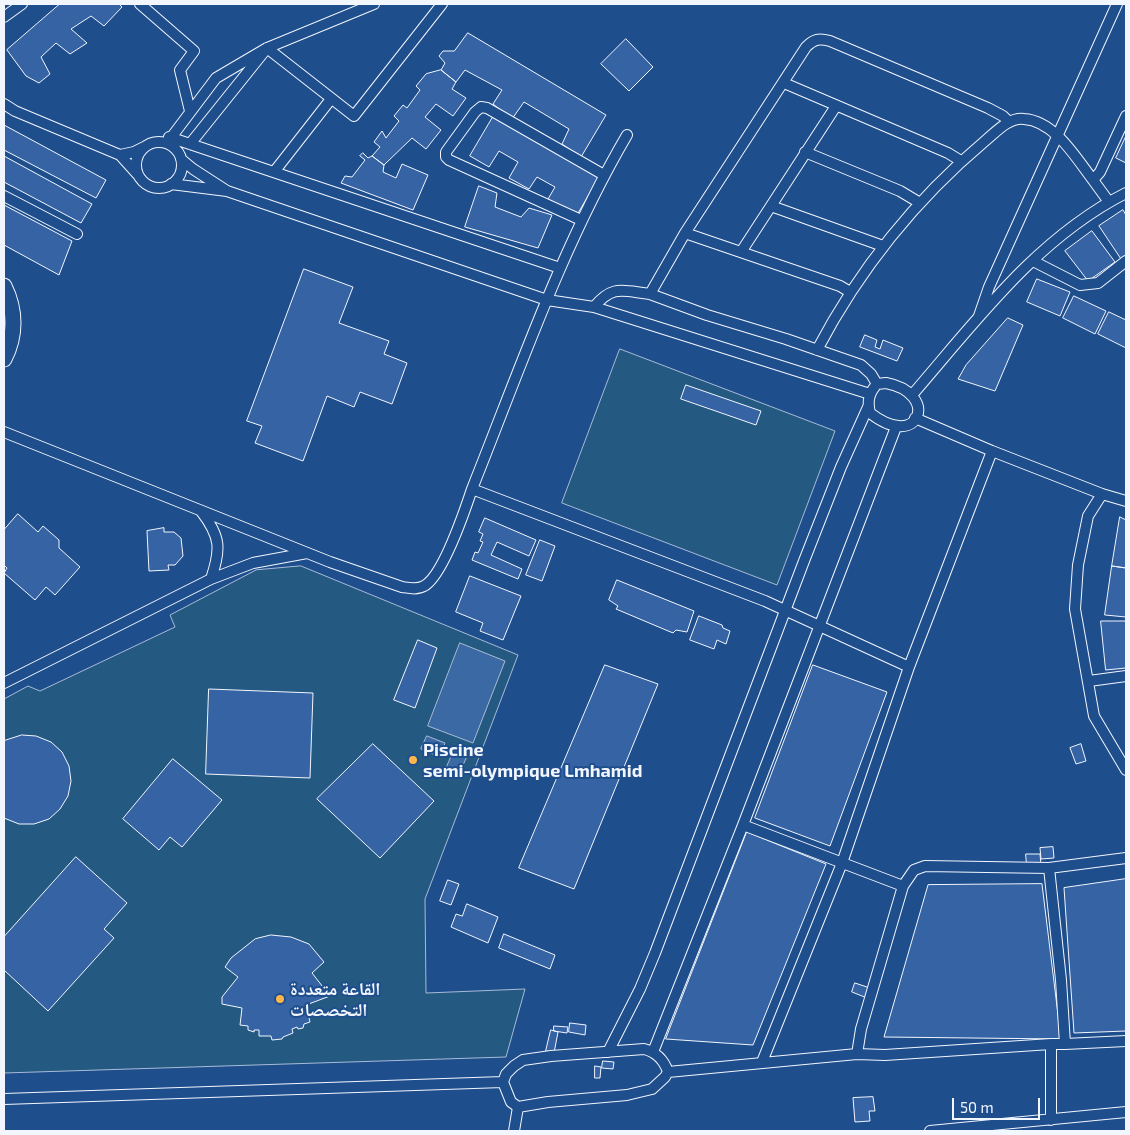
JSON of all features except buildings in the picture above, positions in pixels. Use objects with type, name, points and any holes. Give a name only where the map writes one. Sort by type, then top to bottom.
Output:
[{"type":"street","points":[[4,17],[22,4]]},
{"type":"street","points":[[140,4],[194,51],[180,70],[190,111]]},
{"type":"street","points":[[168,140],[216,78],[267,48],[374,4]]},
{"type":"street","points":[[267,48],[354,116],[442,4]]},
{"type":"street","points":[[979,316],[989,287],[1058,137],[1116,4]]},
{"type":"street","points":[[650,294],[685,233],[806,47],[812,41],[819,38],[830,41],[988,108],[1003,116],[1009,122]]},
{"type":"street","points":[[190,144],[267,48]]},
{"type":"street","points":[[784,83],[961,161]]},
{"type":"street","points":[[274,172],[332,99]]},
{"type":"street","points":[[4,104],[15,111],[120,155],[144,182],[157,188],[171,184],[227,191],[547,300],[594,307],[870,394]]},
{"type":"street","points":[[741,252],[836,106]]},
{"type":"street","points":[[581,220],[447,159],[446,152],[475,112],[481,107],[487,108],[604,175]]},
{"type":"street","points":[[1093,180],[1100,172],[1126,116]]},
{"type":"street","points":[[816,350],[850,292],[883,246],[920,203],[961,161],[1009,122],[1022,118],[1035,121],[1048,128],[1058,137],[1109,202]]},
{"type":"street","points":[[4,432],[391,585],[413,589],[422,587],[434,578],[444,560],[560,268],[581,220],[627,135]]},
{"type":"street","points":[[168,140],[181,158],[193,169],[227,191]]},
{"type":"street","points":[[120,155],[134,152],[152,143],[168,140],[190,144],[560,268]]},
{"type":"street","points":[[139,176],[136,163],[140,151],[145,146]]},
{"type":"street","points":[[805,152],[900,191],[920,203]]},
{"type":"street","points":[[171,184],[180,173],[181,158]]},
{"type":"street","points":[[912,395],[979,316],[1033,260],[1061,235],[1109,202],[1126,193]]},
{"type":"street","points":[[4,196],[77,234]]},
{"type":"street","points":[[771,206],[883,246]]},
{"type":"street","points":[[685,233],[840,286],[850,292]]},
{"type":"street","points":[[1033,260],[1080,285],[1098,283],[1126,261]]},
{"type":"street","points":[[4,286],[12,307],[13,319],[10,347],[4,359]]},
{"type":"street","points":[[594,307],[603,296],[615,290],[650,294],[707,315],[786,339],[861,365],[871,374],[877,384]]},
{"type":"street","points":[[608,1052],[640,989],[655,953],[756,684],[838,476],[868,407],[870,394],[877,384]]},
{"type":"street","points":[[868,407],[870,413],[896,427],[904,427],[911,423],[918,412],[916,399],[912,395],[890,384],[877,384]]},
{"type":"street","points":[[915,418],[992,451],[1102,494],[1126,501]]},
{"type":"street","points":[[653,1052],[743,825],[896,427]]},
{"type":"street","points":[[762,1062],[842,863],[909,667],[992,451]]},
{"type":"street","points":[[472,488],[765,601],[819,628],[909,667]]},
{"type":"street","points":[[1102,494],[1088,516],[1078,565],[1075,609],[1094,716],[1126,770]]},
{"type":"street","points":[[200,510],[209,521],[218,539],[217,563],[211,579]]},
{"type":"street","points":[[4,683],[211,579],[253,563],[308,553]]},
{"type":"street","points":[[1089,681],[1126,676]]},
{"type":"street","points":[[743,825],[903,886]]},
{"type":"street","points":[[857,1054],[861,1029],[903,886],[914,870],[925,866],[1049,868],[1126,858]]},
{"type":"street","points":[[1049,868],[1061,980],[1065,1044]]},
{"type":"street","points":[[668,1072],[857,1054],[885,1055],[1126,1041]]},
{"type":"street","points":[[1051,1120],[1052,1044]]},
{"type":"street","points":[[644,1049],[653,1052],[665,1064],[668,1072],[665,1078],[652,1089],[627,1095],[548,1102],[518,1108],[511,1102],[503,1082],[506,1074],[523,1060],[644,1049]]},
{"type":"street","points":[[4,1099],[503,1082]]},
{"type":"street","points":[[514,1131],[518,1108]]},
{"type":"street","points":[[930,1131],[1126,1112]]},
{"type":"shaded area","points":[[620,349],[835,431],[777,585],[562,503]]},
{"type":"shaded area","points":[[301,566],[518,655],[425,899],[426,993],[525,989],[506,1057],[4,1073],[4,699],[28,686],[40,691],[175,627],[170,615],[256,570]]},
{"type":"shaded area","points":[[460,643],[505,661],[473,743],[428,726]]},
{"type":"shaded area","points":[[427,736],[445,743],[440,757],[421,749]]},
{"type":"shaded area","points":[[456,746],[469,752],[458,776],[445,771]]},
{"type":"place","name":"Piscine semi-olympique Lmhamid","points":[[413,760]]},
{"type":"place","name":"القاعة متعددة التخصصات","points":[[280,999]]}]
